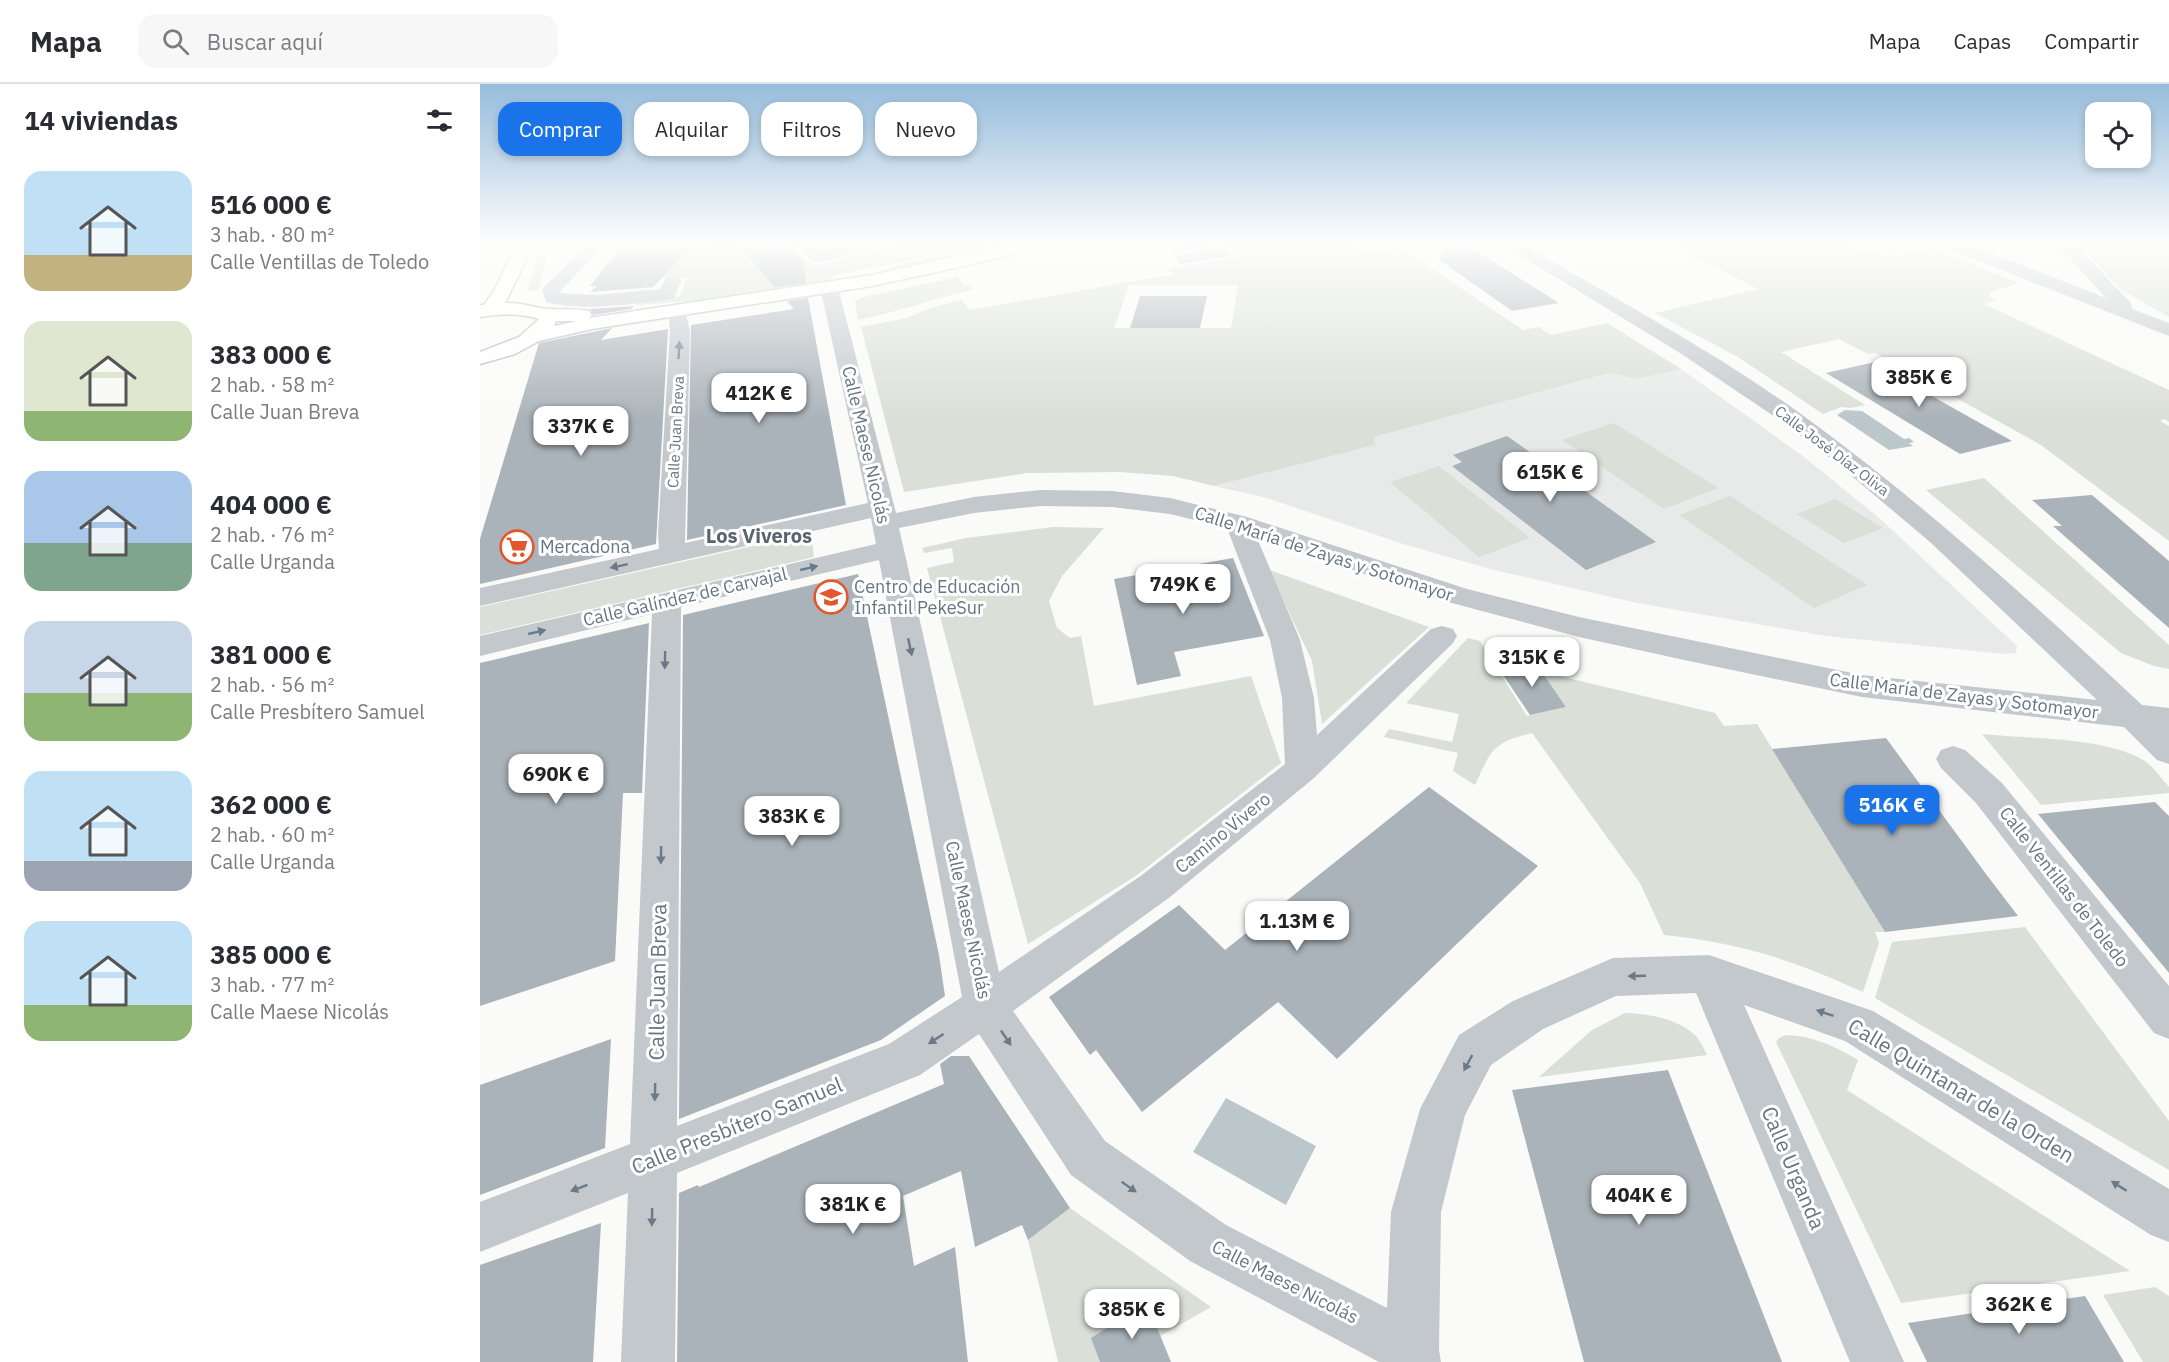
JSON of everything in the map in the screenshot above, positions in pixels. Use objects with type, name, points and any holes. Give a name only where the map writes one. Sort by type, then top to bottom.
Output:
[{"type":"main road","points":[[533,337],[557,330],[732,302]]},
{"type":"main road","points":[[480,358],[520,345],[533,337],[547,323],[548,307]]},
{"type":"main road","points":[[485,310],[548,307],[677,310]]},
{"type":"street","points":[[549,302],[548,307],[569,302]]},
{"type":"street","name":"Calle Maese Nicolás","points":[[832,302],[885,526],[985,1006],[1088,1158],[1208,1243],[1413,1356]]},
{"type":"street","name":"Calle José Díaz Oliva","points":[[1606,302],[1696,355],[1792,417],[1892,496],[2044,630],[2169,751]]},
{"type":"street","points":[[2099,302],[2169,330]]},
{"type":"street","points":[[2119,302],[2131,314]]},
{"type":"street","name":"Calle Juan Breva","points":[[673,555],[671,533],[680,331],[677,310]]},
{"type":"street","name":"Calle María de Zayas y Sotomayor","points":[[885,526],[974,505],[1040,498],[1112,499],[1170,506],[1238,523],[1458,596],[1579,627],[1862,686],[2123,706],[2169,704]]},
{"type":"street","points":[[1238,523],[1285,640],[1298,698],[1302,769]]},
{"type":"street","points":[[480,597],[673,555],[885,526]]},
{"type":"street","name":"Calle Galíndez de Carvajal","points":[[480,646],[667,602],[885,526]]},
{"type":"street","name":"Calle Juan Breva","points":[[648,1362],[667,602]]},
{"type":"street","name":"Camino Vivero","points":[[985,1006],[1156,886],[1302,769],[1442,636]]},
{"type":"street","name":"Calle María de Zayas y Sotomayor","points":[[2123,706],[2169,720]]},
{"type":"street","name":"Calle Ventillas de Toledo","points":[[1953,759],[1989,793],[2169,1019]]},
{"type":"street","name":"Calle Quintanar de la Orden","points":[[1413,1356],[1416,1212],[1443,1109],[1475,1050],[1528,1015],[1613,977],[1709,974],[1858,1025],[2169,1217]]},
{"type":"street","name":"Calle Urganda","points":[[1709,974],[1877,1362]]},
{"type":"street","name":"Calle Presbítero Samuel","points":[[480,1227],[904,1060],[985,1006]]},
{"type":"shaded area","points":[[638,302],[682,302],[636,305]]},
{"type":"shaded area","points":[[855,302],[928,302],[858,320]]},
{"type":"shaded area","points":[[955,302],[962,302],[970,310],[1018,302],[1123,302],[1114,328],[1231,328],[1235,302],[1481,302],[1523,330],[1539,327],[1551,335],[1607,323],[1681,369],[1637,379],[1609,373],[1374,437],[1375,445],[1214,486],[1173,476],[1120,472],[1028,473],[904,492],[861,327],[907,318],[930,308]]},
{"type":"shaded area","points":[[1704,302],[1991,302],[1984,304],[2169,390],[2169,422],[2164,419],[2160,421],[2169,426],[2169,541],[2041,445],[1875,353],[1868,354],[1839,339],[1781,352],[1865,405],[1851,408],[1841,407],[1823,414],[1738,357],[1655,313]]},
{"type":"shaded area","points":[[2142,302],[2169,302],[2169,317]]},
{"type":"shaded area","points":[[1681,369],[1804,457],[1878,517],[2017,646],[2016,653],[2005,654],[1826,636],[1637,603],[1490,569],[1400,543],[1267,498],[1214,486],[1375,445],[1374,437],[1609,373],[1637,379]]},
{"type":"shaded area","points":[[1845,410],[1862,411],[1904,439],[1909,438],[1914,442],[1909,443],[1913,446],[1889,450],[1837,415]]},
{"type":"shaded area","points":[[1614,423],[1718,488],[1664,509],[1562,440]]},
{"type":"shaded area","points":[[1439,466],[1530,538],[1479,557],[1390,482]]},
{"type":"shaded area","points":[[1984,478],[2169,645],[2169,669],[2154,666],[2121,653],[1926,490]]},
{"type":"shaded area","points":[[1730,496],[1867,585],[1814,608],[1679,515]]},
{"type":"shaded area","points":[[1835,499],[1883,528],[1844,543],[1797,514]]},
{"type":"shaded area","points":[[1053,527],[1104,528],[1062,576],[1049,601],[1057,628],[1070,638],[1081,636],[1094,706],[1251,676],[1281,763],[1137,875],[1028,944],[927,568],[954,562],[952,548],[924,553],[922,548],[966,538]]},
{"type":"shaded area","points":[[811,533],[814,557],[480,635],[480,607]]},
{"type":"shaded area","points":[[1269,570],[1429,627],[1322,724],[1312,661]]},
{"type":"shaded area","points":[[1468,638],[1480,641],[1527,716],[1566,707],[1542,672],[1715,713],[1724,726],[1757,724],[1885,932],[1875,932],[1879,943],[1863,992],[1766,954],[1692,938],[1664,935],[1640,883],[1532,733],[1509,740],[1495,749],[1485,763],[1475,785],[1453,771],[1458,753],[1384,737],[1389,729],[1452,742],[1459,714],[1406,703]]},
{"type":"shaded area","points":[[1982,734],[2065,740],[2127,752],[2150,765],[2169,787],[2169,793],[2041,805]]},
{"type":"shaded area","points":[[2025,927],[2169,1121],[2169,1170],[1875,998],[1892,942]]},
{"type":"shaded area","points":[[1625,1013],[1653,1016],[1688,1029],[1695,1035],[1707,1055],[1539,1077],[1592,1030]]},
{"type":"shaded area","points":[[1786,1035],[1806,1037],[1824,1043],[1858,1060],[1847,1090],[2130,1271],[1901,1303],[1776,1042]]},
{"type":"shaded area","points":[[1226,1098],[1316,1146],[1286,1205],[1193,1152]]},
{"type":"shaded area","points":[[1070,1208],[1211,1307],[1160,1336],[1100,1362],[1058,1362],[1028,1240]]},
{"type":"shaded area","points":[[2155,1287],[2169,1296],[2169,1362],[2143,1362],[2103,1295]]},
{"type":"building","points":[[788,302],[809,302],[846,505],[687,540],[691,325],[794,309]]},
{"type":"building","points":[[1138,302],[1206,302],[1200,328],[1130,328]]},
{"type":"building","points":[[1499,302],[1559,303],[1512,311]]},
{"type":"building","points":[[634,306],[631,309],[594,315],[590,309]]},
{"type":"building","points":[[612,328],[601,340],[668,329],[656,544],[480,584],[480,539],[539,343]]},
{"type":"building","points":[[1875,362],[2012,441],[1960,454],[1826,373]]},
{"type":"building","points":[[1507,436],[1656,542],[1586,570],[1452,466],[1462,462],[1453,455]]},
{"type":"building","points":[[2092,495],[2169,561],[2169,628],[2053,526],[2062,526],[2032,500]]},
{"type":"building","points":[[1233,558],[1264,636],[1174,652],[1181,676],[1137,685],[1114,579]]},
{"type":"building","points":[[858,574],[939,955],[945,996],[881,1040],[679,1119],[683,615]]},
{"type":"building","points":[[649,623],[642,793],[623,793],[615,961],[480,1006],[480,663]]},
{"type":"building","points":[[1534,661],[1566,707],[1530,715],[1499,669]]},
{"type":"building","points":[[1886,738],[2018,916],[1885,932],[1772,749]]},
{"type":"building","points":[[1429,787],[1538,866],[1337,1059],[1278,1002],[1142,1112],[1096,1050],[1090,1055],[1049,997],[1179,905],[1225,950]]},
{"type":"building","points":[[2155,802],[2169,816],[2169,973],[2038,814]]},
{"type":"building","points":[[611,1039],[605,1148],[480,1195],[480,1085]]},
{"type":"building","points":[[951,1056],[969,1056],[1070,1208],[1028,1240],[1022,1225],[975,1247],[961,1171],[903,1196],[914,1266],[955,1247],[968,1362],[677,1362],[679,1193],[698,1185],[699,1187],[944,1084],[940,1064]]},
{"type":"building","points":[[1668,1070],[1782,1362],[1584,1362],[1512,1090]]},
{"type":"building","points":[[601,1223],[593,1362],[480,1362],[480,1265]]},
{"type":"building","points":[[2085,1296],[2124,1362],[1927,1362],[1908,1323]]},
{"type":"building","points":[[1147,1303],[1171,1362],[1100,1362],[1091,1338]]},
{"type":"place","name":"Mercadona","points":[[517,547]]},
{"type":"place","name":"Centro de Educación Infantil PekeSur","points":[[831,597]]},
{"type":"district","name":"Los Viveros","points":[[759,536]]}]
